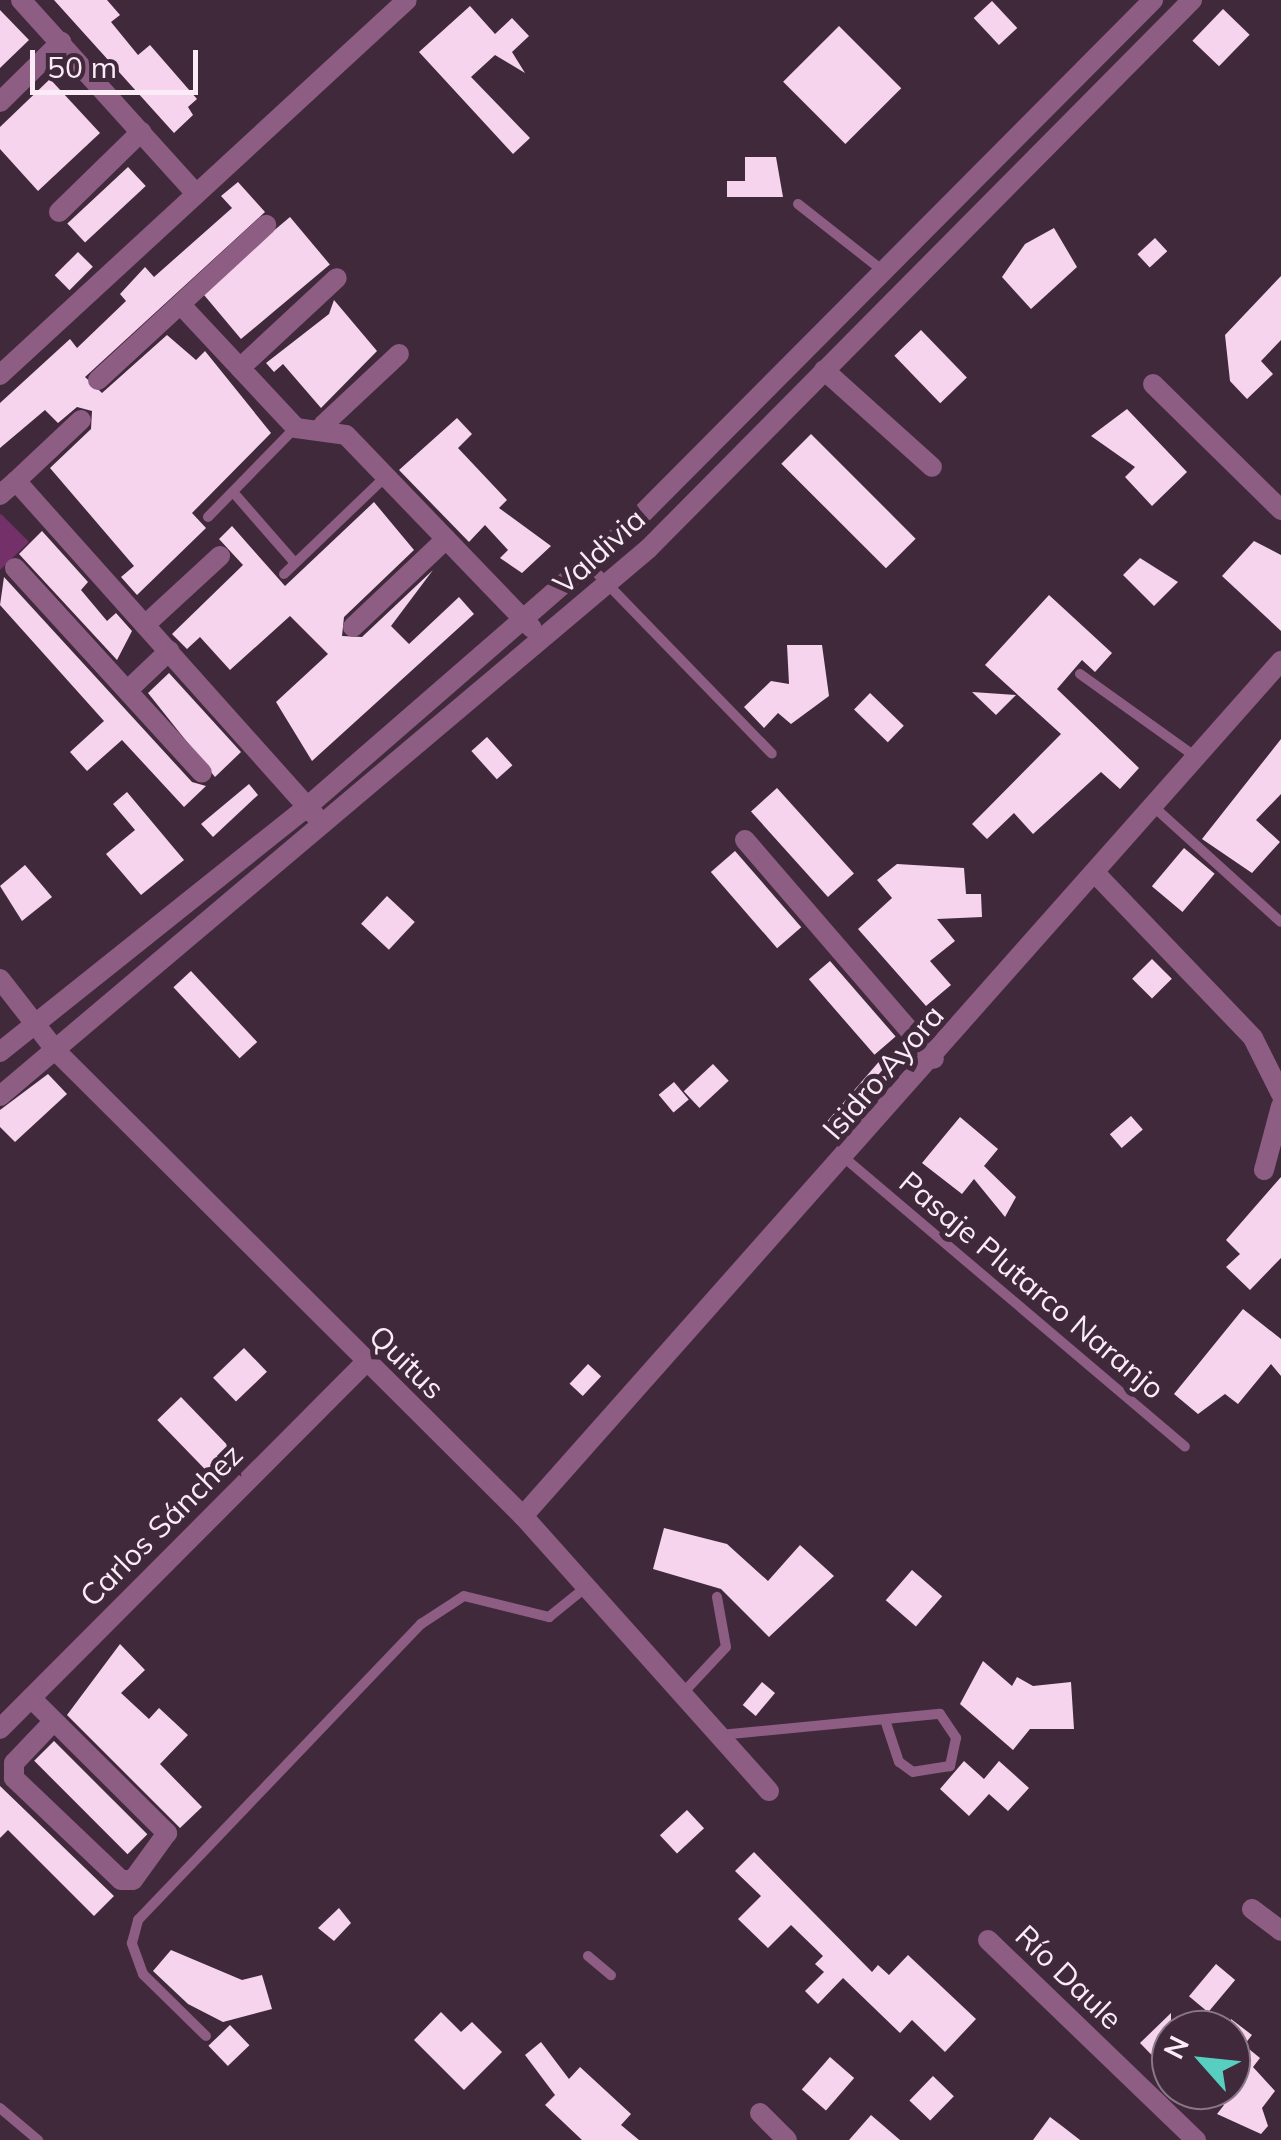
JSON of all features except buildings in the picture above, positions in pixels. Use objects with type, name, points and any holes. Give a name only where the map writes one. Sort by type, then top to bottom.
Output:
[{"type":"street","points":[[21,0],[196,194]]},
{"type":"street","name":"Valdivia","points":[[0,1052],[308,806],[588,564],[1153,0]]},
{"type":"street","name":"Valdivia","points":[[0,1096],[325,829],[606,585],[1192,0]]},
{"type":"street","points":[[0,376],[394,4]]},
{"type":"street","points":[[0,102],[61,42]]},
{"type":"street","points":[[59,212],[142,132]]},
{"type":"street","points":[[98,380],[266,225]]},
{"type":"street","points":[[890,265],[918,276]]},
{"type":"street","points":[[240,368],[337,278]]},
{"type":"street","points":[[182,305],[296,428],[323,425],[346,434],[544,641]]},
{"type":"street","points":[[323,425],[400,354]]},
{"type":"street","points":[[824,370],[932,467]]},
{"type":"street","points":[[1153,384],[1281,510]]},
{"type":"street","points":[[81,420],[8,488],[145,625],[325,829]]},
{"type":"street","points":[[353,627],[446,539]]},
{"type":"street","points":[[145,625],[220,556]]},
{"type":"street","points":[[15,568],[202,774]]},
{"type":"street","points":[[128,690],[169,651]]},
{"type":"street","name":"Isidro Ayora","points":[[523,1516],[846,1160],[1281,661]]},
{"type":"street","points":[[745,840],[934,1059]]},
{"type":"street","points":[[1096,874],[1252,1038],[1281,1094]]},
{"type":"street","points":[[140,942],[159,965]]},
{"type":"street","name":"Quitus","points":[[0,979],[57,1052],[365,1363],[523,1516],[769,1790]]},
{"type":"street","points":[[1264,1170],[1281,1106]]},
{"type":"street","name":"Carlos Sánchez","points":[[0,1729],[365,1363]]},
{"type":"street","points":[[31,1698],[167,1833],[134,1880],[122,1880],[14,1778],[14,1763],[54,1722]]},
{"type":"street","points":[[1252,1909],[1281,1931]]},
{"type":"street","name":"Río Daule","points":[[988,1940],[1196,2140]]},
{"type":"street","points":[[760,2113],[787,2140]]},
{"type":"lane","points":[[798,204],[890,265]]},
{"type":"lane","points":[[208,517],[296,428]]},
{"type":"lane","points":[[284,574],[385,476]]},
{"type":"lane","points":[[233,492],[295,562]]},
{"type":"lane","points":[[588,564],[772,754]]},
{"type":"lane","points":[[1080,674],[1197,758]]},
{"type":"lane","points":[[1154,806],[1281,922]]},
{"type":"lane","name":"Pasaje Plutarco Naranjo","points":[[846,1160],[1186,1447]]},
{"type":"lane","points":[[206,2036],[143,1974],[132,1943],[138,1920],[421,1624],[464,1596],[549,1618],[586,1586]]},
{"type":"lane","points":[[682,1694],[726,1647],[717,1597]]},
{"type":"lane","points":[[720,1736],[886,1723],[940,1714],[956,1738],[950,1766],[913,1772],[899,1762],[886,1723]]},
{"type":"lane","points":[[588,1956],[611,1976]]},
{"type":"lane","points":[[0,2108],[38,2140]]},
{"type":"shaded area","points":[[0,515],[29,542],[0,570]]}]
